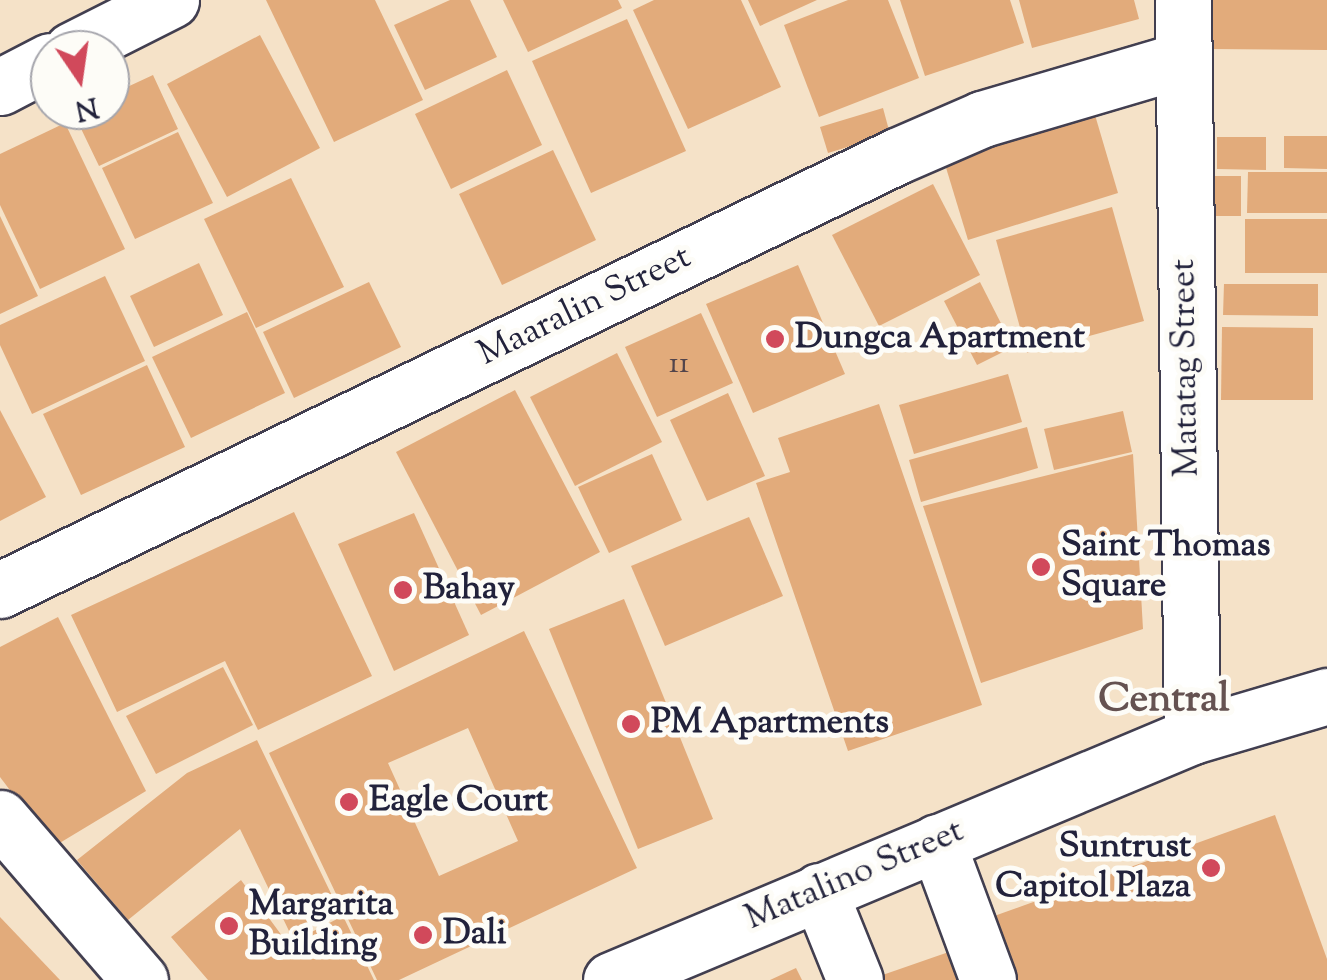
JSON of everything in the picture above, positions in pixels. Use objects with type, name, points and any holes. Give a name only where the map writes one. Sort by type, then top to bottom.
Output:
[{"type":"street","points":[[111,30],[170,0]]},
{"type":"street","name":"Matatag Street","points":[[1183,0],[1192,736]]},
{"type":"street","name":"Maaralin Street","points":[[0,590],[897,156],[982,119],[1183,60]]},
{"type":"street","points":[[0,86],[30,71]]},
{"type":"street","name":"Matalino Street","points":[[611,980],[1192,736],[1327,697]]},
{"type":"street","points":[[0,818],[140,980]]},
{"type":"street","points":[[937,842],[988,980]]},
{"type":"street","points":[[819,891],[856,980]]},
{"type":"building","points":[[266,0],[375,0],[423,100],[334,142]]},
{"type":"building","points":[[450,0],[470,0],[497,57],[425,90],[394,25]]},
{"type":"building","points":[[503,0],[618,0],[622,8],[528,52]]},
{"type":"building","points":[[654,0],[741,0],[781,87],[688,129],[633,10]]},
{"type":"building","points":[[748,0],[817,0],[760,26]]},
{"type":"building","points":[[848,0],[888,0],[919,78],[819,117],[784,25]]},
{"type":"building","points":[[900,0],[1010,0],[1024,43],[925,76]]},
{"type":"building","points":[[1019,0],[1134,0],[1139,19],[1032,48]]},
{"type":"building","points":[[1211,0],[1327,0],[1327,50],[1210,49]]},
{"type":"building","points":[[627,19],[686,151],[591,193],[532,61]]},
{"type":"building","points":[[260,35],[320,148],[227,197],[167,84]]},
{"type":"building","points":[[507,70],[542,145],[451,189],[415,114]]},
{"type":"building","points":[[153,75],[178,129],[99,166],[82,130],[130,130],[130,86]]},
{"type":"building","points":[[883,108],[890,134],[828,153],[820,127]]},
{"type":"building","points":[[1095,115],[1118,193],[968,240],[944,161]]},
{"type":"building","points":[[50,130],[68,130],[125,249],[40,289],[0,205],[0,154]]},
{"type":"building","points":[[178,132],[213,203],[135,239],[102,168]]},
{"type":"building","points":[[1284,136],[1327,136],[1327,169],[1284,168]]},
{"type":"building","points":[[1217,137],[1266,137],[1266,170],[1217,169]]},
{"type":"building","points":[[553,150],[596,240],[502,285],[459,194]]},
{"type":"building","points":[[1248,172],[1327,172],[1327,213],[1247,213]]},
{"type":"building","points":[[1210,176],[1241,176],[1241,216],[1210,216]]},
{"type":"building","points":[[291,178],[344,287],[256,328],[204,219]]},
{"type":"building","points":[[933,184],[980,275],[879,326],[832,235]]},
{"type":"building","points":[[1112,207],[1144,321],[1027,353],[996,240]]},
{"type":"building","points":[[0,216],[38,296],[0,314]]},
{"type":"building","points":[[1245,219],[1327,219],[1327,273],[1245,273]]},
{"type":"building","points":[[199,263],[223,315],[154,347],[130,296]]},
{"type":"building","name":"Dungca Apartment","points":[[798,265],[845,374],[753,413],[706,304]]},
{"type":"building","points":[[105,276],[145,361],[32,414],[0,345],[0,325]]},
{"type":"building","points":[[369,282],[401,347],[294,398],[263,332]]},
{"type":"building","points":[[980,282],[1013,347],[977,365],[944,301]]},
{"type":"building","points":[[1224,284],[1318,284],[1318,316],[1223,315]]},
{"type":"building","points":[[247,312],[285,393],[191,438],[152,357]]},
{"type":"building","points":[[701,313],[733,383],[657,417],[625,347]]},
{"type":"building","points":[[1222,327],[1313,328],[1313,400],[1221,400]]},
{"type":"building","points":[[617,353],[662,442],[575,486],[530,397]]},
{"type":"building","points":[[147,365],[185,447],[81,495],[43,414]]},
{"type":"building","points":[[1008,374],[1022,422],[914,454],[899,405]]},
{"type":"building","points":[[515,390],[600,552],[481,615],[396,452]]},
{"type":"building","points":[[728,393],[765,476],[707,501],[670,420]]},
{"type":"building","points":[[879,404],[982,705],[848,751],[756,483],[790,472],[778,438]]},
{"type":"building","points":[[0,410],[46,497],[0,521]]},
{"type":"building","points":[[1123,411],[1132,452],[1054,470],[1044,429]]},
{"type":"building","points":[[1027,427],[1038,468],[921,502],[909,460]]},
{"type":"building","points":[[652,454],[682,520],[609,553],[578,487]]},
{"type":"building","name":"Saint Thomas Square","points":[[1133,454],[1143,629],[981,683],[923,506]]},
{"type":"building","points":[[294,512],[372,676],[258,730],[225,661],[117,712],[71,615]]},
{"type":"building","name":"Bahay","points":[[414,513],[469,635],[394,671],[338,544]]},
{"type":"building","points":[[749,517],[783,596],[665,646],[631,566]]},
{"type":"building","name":"PM Apartments","points":[[624,599],[713,819],[638,849],[549,629]]},
{"type":"building","points":[[58,617],[146,791],[53,847],[0,777],[0,647]]},
{"type":"building","name":"Eagle Court","points":[[524,631],[637,868],[399,980],[377,980],[269,753]],"holes":[[[468,728],[518,841],[439,876],[388,763]]]},
{"type":"building","points":[[223,667],[253,725],[156,774],[126,716]]},
{"type":"building","points":[[257,740],[338,908],[289,931],[240,829],[128,920],[77,860],[187,773]]},
{"type":"building","name":"Suntrust Capitol Plaza","points":[[1275,815],[1327,959],[1327,980],[1004,980],[983,920]]},
{"type":"building","name":"Margarita Building","points":[[241,880],[288,944],[343,916],[374,980],[208,980],[171,937]]},
{"type":"building","points":[[0,917],[60,980],[0,980]]},
{"type":"building","points":[[966,946],[978,980],[871,980],[871,979]]},
{"type":"building","points":[[796,968],[802,980],[770,980]]},
{"type":"place","name":"Dungca Apartment","points":[[775,339]]},
{"type":"place","name":"Saint Thomas Square","points":[[1041,567]]},
{"type":"place","name":"Bahay","points":[[403,590]]},
{"type":"place","name":"PM Apartments","points":[[631,724]]},
{"type":"place","name":"Eagle Court","points":[[349,802]]},
{"type":"place","name":"Suntrust Capitol Plaza","points":[[1211,868]]},
{"type":"place","name":"Margarita Building","points":[[229,926]]},
{"type":"place","name":"Dali","points":[[423,935]]},
{"type":"district","name":"Central","points":[[1164,701]]}]
